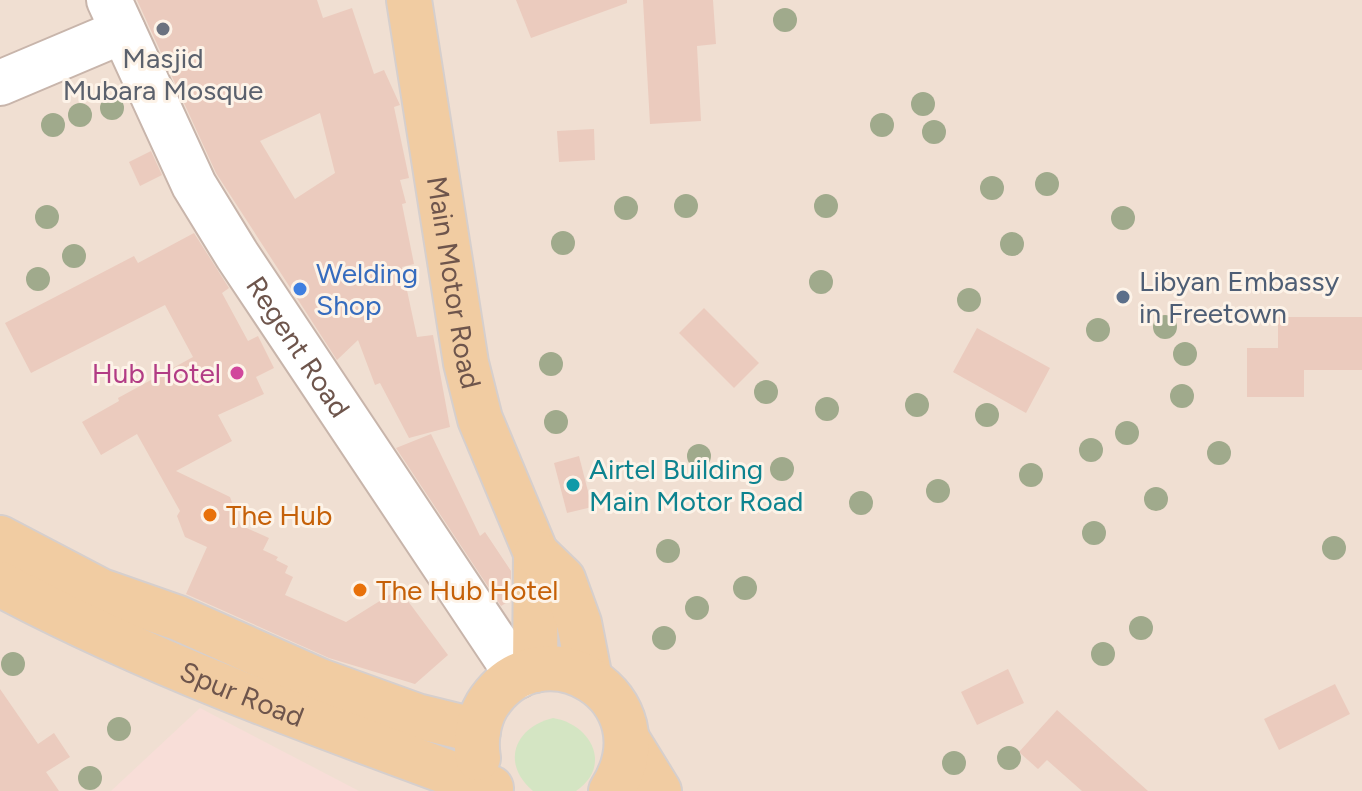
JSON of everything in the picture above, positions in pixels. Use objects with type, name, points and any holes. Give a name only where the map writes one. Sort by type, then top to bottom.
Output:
[{"type":"main road","name":"Main Motor Road","points":[[409,0],[466,363],[480,419],[536,553],[563,579],[579,623],[590,679]]},
{"type":"main road","name":"Spur Road","points":[[0,538],[96,610],[278,708],[492,790]]},
{"type":"main road","name":"Main Motor Road","points":[[527,673],[536,553]]},
{"type":"main road","name":"Spur Road","points":[[0,584],[96,610],[178,618],[334,686],[417,716],[478,731]]},
{"type":"main road","points":[[492,790],[480,769],[476,748],[484,711],[492,697],[527,673],[553,669],[590,679],[605,690],[621,713],[627,739],[626,757],[621,775],[611,791]]},
{"type":"main road","points":[[627,739],[659,791]]},
{"type":"street","points":[[0,83],[116,16]]},
{"type":"street","name":"Regent Road","points":[[116,16],[188,173],[230,243],[527,673]]},
{"type":"shaded area","points":[[0,0],[1362,0],[1362,791],[0,791]]},
{"type":"shaded area","points":[[200,708],[359,791],[111,791]]},
{"type":"green space","points":[[553,718],[578,728],[593,747],[593,770],[576,791],[533,791],[517,769],[516,747],[521,738],[529,729]]},
{"type":"building","points":[[137,0],[317,0],[323,18],[352,8],[374,74],[384,70],[400,105],[394,107],[409,178],[400,180],[406,203],[402,204],[414,264],[402,267],[417,337],[433,335],[450,427],[409,438],[380,383],[375,385],[358,340],[337,360],[216,173]],"holes":[[[320,113],[335,173],[295,199],[260,141]]]},
{"type":"building","points":[[516,0],[627,0],[627,3],[531,38]]},
{"type":"building","points":[[643,0],[713,0],[716,44],[697,46],[701,121],[650,124]]},
{"type":"building","points":[[594,129],[595,160],[559,162],[557,131]]},
{"type":"building","points":[[151,151],[162,175],[140,186],[129,162]]},
{"type":"building","points":[[194,233],[229,288],[222,293],[248,341],[258,336],[274,368],[256,377],[264,394],[218,415],[232,441],[176,471],[230,497],[240,525],[269,538],[263,550],[288,566],[285,573],[293,577],[285,595],[346,622],[399,589],[448,655],[415,684],[329,658],[186,594],[207,547],[185,537],[177,516],[180,511],[137,434],[101,455],[82,422],[119,401],[118,398],[193,357],[165,305],[31,373],[5,323],[134,256],[138,263]]},
{"type":"building","points":[[704,308],[759,363],[734,388],[679,333]]},
{"type":"building","points":[[1278,317],[1362,317],[1362,370],[1304,370],[1304,397],[1247,397],[1247,348],[1278,348]]},
{"type":"building","points":[[977,328],[1050,368],[1026,413],[953,372]]},
{"type":"building","points":[[431,434],[480,536],[485,532],[511,571],[511,600],[501,606],[396,448]]},
{"type":"building","name":"Airtel Building Main Motor Road","points":[[579,456],[592,507],[567,513],[554,463]]},
{"type":"building","points":[[1008,669],[1024,703],[977,725],[961,692]]},
{"type":"building","points":[[1335,684],[1350,714],[1279,750],[1264,719]]},
{"type":"building","points":[[0,689],[38,744],[54,733],[70,757],[46,772],[59,791],[0,791]]},
{"type":"building","points":[[1057,710],[1148,791],[1082,791],[1047,760],[1038,769],[1019,752]]},
{"type":"place","name":"Masjid Mubara Mosque","points":[[163,29]]},
{"type":"place","name":"Welding Shop","points":[[300,289]]},
{"type":"place","name":"Libyan Embassy in Freetown","points":[[1123,297]]},
{"type":"place","name":"Hub Hotel","points":[[237,373]]},
{"type":"place","name":"Airtel Building Main Motor Road","points":[[573,485]]},
{"type":"place","name":"The Hub","points":[[210,515]]},
{"type":"place","name":"The Hub Hotel","points":[[360,590]]}]
